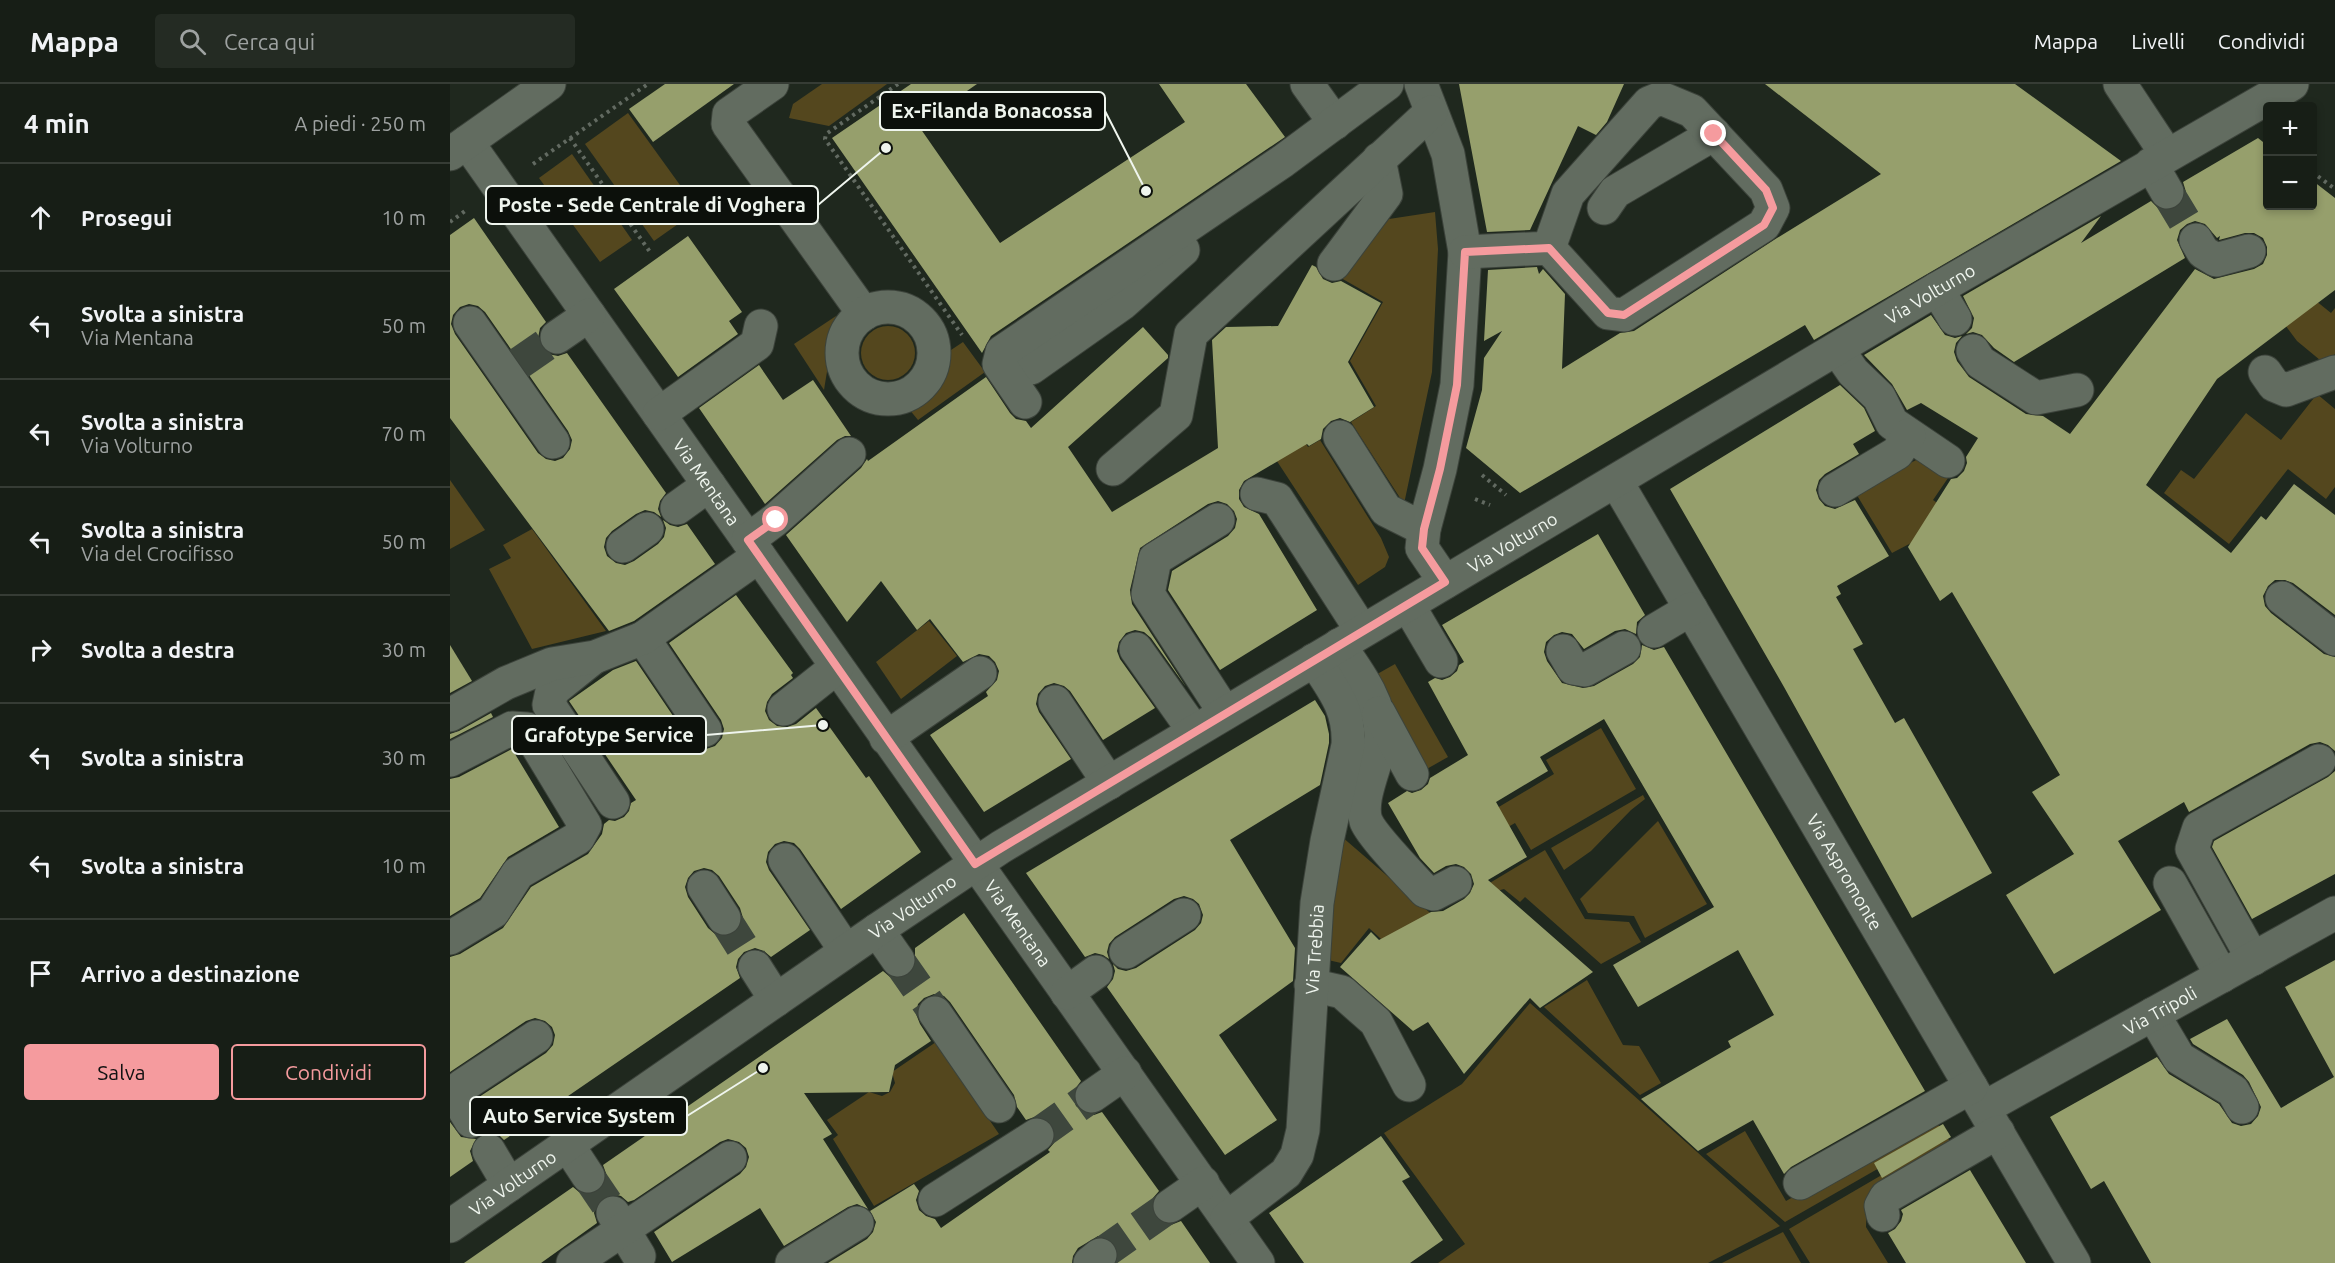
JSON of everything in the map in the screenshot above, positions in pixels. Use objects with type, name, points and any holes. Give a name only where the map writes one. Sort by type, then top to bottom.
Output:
[{"type":"street","points":[[459,148],[549,84]]},
{"type":"street","points":[[772,84],[729,114],[728,124],[864,314]]},
{"type":"street","points":[[1307,84],[1335,123]]},
{"type":"street","points":[[1025,402],[999,364],[1002,352],[1283,161],[1387,84]]},
{"type":"street","points":[[2120,84],[2159,160],[2167,192]]},
{"type":"street","name":"Via Volturno","points":[[450,1226],[975,864],[1194,731],[1937,289],[2292,84]]},
{"type":"street","points":[[1113,469],[1176,415],[1191,334],[1379,159],[1426,98]]},
{"type":"street","points":[[1426,98],[1448,154],[1465,252],[1457,385],[1440,469],[1424,529],[1422,548],[1445,582]]},
{"type":"street","points":[[1661,98],[1692,111],[1766,190],[1773,208],[1764,225],[1624,315],[1608,313],[1549,248],[1568,194],[1649,103],[1661,98]]},
{"type":"street","points":[[1604,208],[1615,192],[1714,134]]},
{"type":"street","name":"Via Mentana","points":[[459,148],[500,188],[1258,1263]]},
{"type":"street","points":[[1334,264],[1386,194],[1379,159]]},
{"type":"street","points":[[1031,368],[1123,303],[1283,161]]},
{"type":"street","points":[[2196,240],[2203,252],[2216,260],[2249,251]]},
{"type":"street","points":[[1465,252],[1549,248]]},
{"type":"street","points":[[1937,289],[1955,319]]},
{"type":"street","points":[[557,337],[589,315]]},
{"type":"street","points":[[470,323],[512,369],[553,442]]},
{"type":"street","points":[[659,414],[757,344],[761,326]]},
{"type":"street","points":[[1837,349],[1853,372],[1879,397],[1892,423],[1948,461]]},
{"type":"street","points":[[1973,351],[1980,362],[2036,398],[2076,390]]},
{"type":"street","points":[[2265,372],[2274,385],[2286,390],[2335,372]]},
{"type":"street","points":[[1835,490],[1897,453],[1909,435]]},
{"type":"street","points":[[1340,437],[1386,510],[1424,529]]},
{"type":"street","points":[[450,715],[506,683],[552,664],[595,657],[643,638],[754,548],[776,520],[849,454]]},
{"type":"street","name":"Via Aspromonte","points":[[1616,481],[2074,1263]]},
{"type":"street","points":[[677,508],[709,485]]},
{"type":"street","points":[[1257,494],[1277,499],[1339,646],[1359,674],[1412,774]]},
{"type":"street","points":[[1218,520],[1155,560],[1148,594],[1225,713]]},
{"type":"street","points":[[2282,598],[2335,639]]},
{"type":"street","points":[[1408,605],[1440,661]]},
{"type":"street","points":[[1654,631],[1691,609]]},
{"type":"street","points":[[643,638],[705,730]]},
{"type":"street","name":"Via Trebbia","points":[[1227,1218],[1286,1173],[1298,1155],[1303,1130],[1319,893],[1349,732],[1343,707],[1339,646]]},
{"type":"street","points":[[1563,651],[1573,668],[1585,670],[1624,648]]},
{"type":"street","points":[[1136,649],[1194,731]]},
{"type":"street","points":[[595,657],[552,691],[549,705],[614,802]]},
{"type":"street","points":[[784,709],[837,667]]},
{"type":"street","points":[[886,738],[980,672]]},
{"type":"street","points":[[1055,702],[1109,783]]},
{"type":"street","points":[[1375,707],[1381,736],[1365,806],[1366,821],[1425,891],[1434,894],[1455,883]]},
{"type":"street","points":[[450,760],[512,728],[526,729],[585,825],[578,838],[518,873],[493,912],[450,938]]},
{"type":"street","points":[[2253,959],[2192,849],[2199,828],[2319,761]]},
{"type":"street","points":[[784,860],[846,951]]},
{"type":"street","points":[[2170,883],[2222,976]]},
{"type":"street","points":[[704,887],[724,918]]},
{"type":"street","name":"Via Tripoli","points":[[1984,1109],[2335,913]]},
{"type":"street","points":[[1126,952],[1184,915]]},
{"type":"street","points":[[877,930],[898,960]]},
{"type":"street","points":[[755,967],[776,1000]]},
{"type":"street","points":[[1067,993],[1096,972]]},
{"type":"street","points":[[1311,985],[1342,992],[1376,1022],[1409,1085]]},
{"type":"street","points":[[935,1013],[999,1106]]},
{"type":"street","points":[[2153,1014],[2178,1058],[2234,1091],[2242,1107]]},
{"type":"street","points":[[471,1121],[459,1101],[462,1086],[536,1037]]},
{"type":"street","points":[[1092,1096],[1125,1073]]},
{"type":"street","points":[[1800,1183],[1984,1109]]},
{"type":"street","points":[[1883,1215],[1881,1206],[1886,1197],[1984,1109]]},
{"type":"street","points":[[935,1200],[1037,1135]]},
{"type":"street","points":[[567,1144],[588,1176]]},
{"type":"street","points":[[489,1151],[508,1185]]},
{"type":"street","points":[[573,1263],[625,1233],[730,1158]]},
{"type":"street","points":[[1170,1206],[1203,1183]]},
{"type":"street","points":[[792,1263],[856,1223]]},
{"type":"path","points":[[450,222],[648,84]]},
{"type":"path","points":[[898,84],[826,134],[825,139],[964,339]]},
{"type":"path","points":[[570,138],[650,252]]},
{"type":"path","points":[[2317,175],[2335,189]]},
{"type":"path","points":[[1474,468],[1515,502]]},
{"type":"shaded area","points":[[822,84],[887,84],[829,126],[789,118],[793,104]]},
{"type":"shaded area","points":[[628,113],[698,210],[654,241],[585,144]]},
{"type":"shaded area","points":[[572,154],[632,240],[600,262],[539,178]]},
{"type":"shaded area","points":[[1435,212],[1438,249],[1432,372],[1404,504],[1351,422],[1376,406],[1350,361],[1383,302],[1341,278],[1389,219]]},
{"type":"shaded area","points":[[2305,292],[2331,313],[2335,308],[2335,354],[2326,365],[2297,341],[2277,314]]},
{"type":"shaded area","points":[[836,316],[824,390],[794,344]]},
{"type":"shaded area","points":[[883,326],[893,326],[903,330],[911,338],[915,353],[911,368],[903,376],[893,380],[883,380],[873,376],[865,368],[861,358],[861,348],[865,338],[873,330]]},
{"type":"shaded area","points":[[963,342],[985,372],[918,420],[909,409],[940,386],[945,354]]},
{"type":"shaded area","points":[[2317,394],[2335,409],[2335,487],[2326,499],[2288,469],[2229,544],[2164,493],[2181,470],[2194,479],[2246,413],[2281,440]]},
{"type":"shaded area","points":[[1280,400],[1308,447],[1320,440],[1381,538],[1389,557],[1385,567],[1358,585],[1256,429]]},
{"type":"shaded area","points":[[1920,458],[1948,478],[1933,500],[1959,518],[1892,553],[1855,492]]},
{"type":"shaded area","points":[[450,480],[485,530],[450,549]]},
{"type":"shaded area","points":[[532,529],[606,631],[532,649],[489,569],[511,558],[503,545]]},
{"type":"shaded area","points":[[929,621],[957,656],[901,699],[876,662]]},
{"type":"shaded area","points":[[1395,664],[1448,757],[1425,770],[1372,677]]},
{"type":"shaded area","points":[[1601,728],[1636,789],[1531,850],[1515,823],[1503,830],[1492,811],[1554,774],[1546,760]]},
{"type":"shaded area","points":[[1643,795],[1645,799],[1591,851],[1564,870],[1551,848]]},
{"type":"shaded area","points":[[1658,821],[1707,904],[1645,938],[1634,916],[1588,913],[1580,899]]},
{"type":"shaded area","points":[[1341,836],[1524,994],[1404,960],[1369,928],[1341,963],[1328,960]]},
{"type":"shaded area","points":[[1545,850],[1585,919],[1629,922],[1641,942],[1601,964],[1525,897],[1520,902],[1504,889],[1497,891],[1488,884]]},
{"type":"shaded area","points":[[1587,980],[1623,1045],[1639,1046],[1661,1083],[1640,1095],[1544,1007]]},
{"type":"shaded area","points":[[1530,1003],[1780,1226],[1708,1263],[1438,1263],[1465,1244],[1384,1133],[1462,1084]]},
{"type":"shaded area","points":[[936,1042],[999,1134],[874,1206],[833,1139],[838,1135],[827,1120],[869,1092],[882,1096],[890,1092],[895,1083],[892,1072]]},
{"type":"shaded area","points":[[1934,1117],[1942,1132],[1785,1222],[1706,1154],[1745,1131],[1786,1201]]},
{"type":"shaded area","points":[[1947,1137],[1953,1146],[1867,1196],[1866,1227],[1888,1263],[1810,1263],[1789,1229]]},
{"type":"shaded area","points":[[1783,1232],[1801,1263],[1722,1263]]},
{"type":"building","points":[[665,84],[734,84],[653,142],[629,109]]},
{"type":"building","points":[[911,84],[977,84],[918,125],[1000,243],[1185,122],[1159,84],[1246,84],[1285,137],[991,336],[982,353],[832,138]]},
{"type":"building","points":[[1459,84],[1624,84],[1607,122],[1596,135],[1578,126],[1530,230],[1487,232]]},
{"type":"building","points":[[1765,84],[2015,84],[2121,161],[1814,340],[1805,325],[1520,493],[1466,448],[1482,390],[1484,358],[1502,331],[1484,341],[1488,270],[1537,267],[1539,274],[1543,269],[1565,294],[1562,369],[1620,333],[1634,331],[1881,174]]},
{"type":"building","points":[[2258,138],[2263,142],[2263,210],[2317,210],[2317,184],[2335,198],[2335,290],[2217,379],[2146,485],[2231,553],[2261,516],[2266,520],[2294,484],[2335,515],[2335,615],[2293,583],[2285,580],[2275,580],[2268,586],[2263,596],[2265,606],[2271,613],[2324,654],[2335,657],[2335,751],[2320,742],[2310,744],[2189,812],[2184,802],[2118,841],[2161,910],[2054,974],[2006,895],[2074,854],[2032,792],[2060,775],[1952,592],[1940,601],[1908,547],[1951,479],[1957,478],[1964,471],[1967,463],[1966,457],[1978,438],[1921,403],[1907,410],[1892,384],[1864,355],[1931,315],[1945,335],[1955,338],[1962,336],[1956,343],[1954,352],[1957,361],[1969,377],[2026,414],[2043,416],[2070,434],[2195,269],[2214,279],[2254,269],[2263,264],[2267,255],[2267,247],[2263,238],[2254,233],[2245,233],[2219,240],[2220,236],[2217,238],[2205,224],[2195,221],[2187,224],[2180,230],[2177,240],[2185,258],[2014,362],[1994,348],[1982,335],[1973,332],[1966,334],[1972,328],[1974,318],[1963,296],[2101,216],[2081,243],[2151,201],[2158,208],[2166,211],[2176,208],[2183,201],[2186,192],[2183,182]]},
{"type":"building","points":[[474,218],[546,322],[540,328],[538,338],[542,348],[548,354],[558,356],[567,353],[666,493],[658,509],[661,517],[645,510],[612,531],[606,538],[604,547],[607,556],[616,563],[625,565],[634,561],[664,537],[666,528],[663,520],[678,527],[687,524],[715,564],[634,621],[609,631],[450,418],[450,235]],"holes":[[[469,304],[478,306],[485,312],[568,431],[572,440],[570,449],[563,458],[555,461],[546,459],[538,453],[455,334],[451,324],[453,315],[460,307]]]},
{"type":"building","points":[[688,236],[742,312],[729,321],[738,334],[678,377],[614,289]]},
{"type":"building","points":[[1312,265],[1316,267],[1323,279],[1332,283],[1341,281],[1381,303],[1348,362],[1374,407],[1350,422],[1340,418],[1331,421],[1323,429],[1321,439],[1309,446],[1307,444],[1244,481],[1239,490],[1239,499],[1244,507],[1259,514],[1317,610],[1220,670],[1168,590],[1172,571],[1228,536],[1235,528],[1237,519],[1234,511],[1227,504],[1218,501],[1208,504],[1140,548],[1130,590],[1132,604],[1186,687],[1151,638],[1144,632],[1135,630],[1126,633],[1119,642],[1117,651],[1120,659],[1155,708],[1103,740],[1070,691],[1054,683],[1045,686],[1038,694],[1036,704],[1071,759],[984,812],[930,735],[988,696],[986,692],[997,680],[999,671],[995,662],[989,656],[979,654],[963,662],[930,619],[917,630],[881,581],[847,622],[786,535],[861,468],[867,459],[868,461],[986,377],[1010,413],[1016,419],[1026,421],[1031,428],[1143,327],[1168,355],[1168,358],[1068,447],[1112,512],[1218,448],[1212,340],[1226,327],[1278,326]]},
{"type":"building","points":[[759,365],[783,400],[813,380],[851,436],[837,440],[765,504],[699,408]]},
{"type":"building","points":[[1840,385],[1864,408],[1875,431],[1853,444],[1859,454],[1825,474],[1819,480],[1816,490],[1825,506],[1835,509],[1855,500],[1889,556],[1837,586],[1841,594],[1836,597],[1863,644],[1853,649],[1895,723],[1904,718],[1992,873],[1912,918],[1784,687],[1670,489]]},
{"type":"building","points":[[1598,534],[1645,615],[1637,622],[1636,634],[1625,629],[1615,631],[1584,649],[1572,634],[1562,632],[1554,635],[1546,642],[1544,652],[1547,661],[1562,683],[1583,688],[1594,686],[1633,664],[1640,657],[1642,645],[1654,650],[1664,647],[1925,1091],[1791,1167],[1784,1174],[1753,1120],[1698,1151],[1641,1099],[1731,1047],[1728,1041],[1774,1015],[1738,950],[1638,1007],[1613,965],[1714,907],[1604,719],[1540,757],[1548,771],[1496,802],[1527,857],[1488,880],[1593,972],[1540,1008],[1530,998],[1464,1074],[1428,1022],[1413,1031],[1340,967],[1371,932],[1379,940],[1431,912],[1443,911],[1464,899],[1474,884],[1471,874],[1464,867],[1456,864],[1446,866],[1434,873],[1420,858],[1388,803],[1407,791],[1412,793],[1421,790],[1428,784],[1430,778],[1468,755],[1428,682],[1435,678],[1442,680],[1450,677],[1464,662],[1442,625]]},
{"type":"building","points":[[736,595],[793,673],[791,675],[793,678],[772,694],[767,702],[765,711],[769,720],[777,726],[787,727],[796,724],[816,708],[866,778],[869,776],[921,852],[841,909],[794,843],[784,841],[775,844],[768,852],[766,862],[769,870],[810,930],[771,957],[755,948],[744,952],[738,959],[736,967],[740,978],[504,1140],[498,1134],[484,1133],[488,1130],[490,1120],[479,1097],[546,1053],[553,1045],[555,1035],[552,1027],[545,1021],[535,1018],[526,1021],[450,1072],[450,957],[460,954],[503,928],[531,887],[588,854],[602,834],[604,824],[609,820],[615,821],[624,817],[631,803],[636,800],[569,701],[613,670],[636,661],[696,747],[706,749],[715,746],[722,738],[724,729],[721,720],[669,643]],"holes":[[[704,868],[712,870],[719,876],[740,908],[743,918],[741,926],[734,934],[724,937],[708,928],[688,897],[685,887],[694,871]]]},
{"type":"building","points":[[450,645],[472,681],[450,693]]},
{"type":"building","points":[[1315,700],[1325,716],[1329,734],[1320,785],[1230,840],[1295,948],[1293,981],[1219,1035],[1277,1120],[1225,1155],[1107,987],[1113,979],[1115,971],[1113,964],[1118,969],[1126,971],[1136,968],[1195,930],[1201,923],[1203,915],[1199,904],[1184,896],[1174,899],[1115,937],[1109,944],[1107,952],[1109,959],[1095,953],[1085,957],[1026,873]]},
{"type":"building","points":[[491,713],[493,717],[450,739],[450,734]]},
{"type":"building","points":[[512,749],[559,827],[508,857],[480,898],[450,916],[450,779],[459,777]]},
{"type":"building","points":[[2335,771],[2335,874],[2252,919],[2212,847],[2214,841]]},
{"type":"building","points":[[964,913],[1081,1081],[1073,1097],[1076,1106],[1085,1113],[1094,1115],[1102,1112],[1159,1191],[1153,1198],[1151,1207],[1155,1217],[1162,1223],[1171,1225],[1181,1221],[1210,1263],[1117,1263],[1119,1253],[1115,1244],[1107,1238],[1098,1236],[1078,1248],[1072,1263],[828,1263],[867,1239],[873,1232],[876,1222],[870,1211],[914,1184],[919,1191],[916,1200],[919,1210],[935,1219],[941,1228],[1050,1152],[1048,1150],[1054,1143],[1056,1134],[1052,1124],[1045,1118],[1037,1116],[1026,1120],[1017,1107],[1014,1095],[950,1002],[944,996],[934,994],[924,998],[918,1004],[916,1014],[931,1041],[895,1065],[889,1092],[804,1093],[832,1134],[823,1139],[868,1209],[857,1204],[848,1207],[784,1246],[760,1208],[672,1262],[654,1232],[740,1174],[746,1167],[749,1157],[746,1148],[739,1142],[728,1139],[720,1142],[634,1200],[628,1202],[621,1196],[613,1194],[603,1197],[596,1204],[594,1213],[597,1223],[541,1263],[464,1263],[573,1187],[588,1195],[599,1191],[607,1176],[603,1165],[883,971],[890,977],[899,979],[909,975],[915,967],[915,948]]},
{"type":"building","points":[[2335,960],[2335,1263],[2151,1263],[2104,1181],[2091,1189],[2050,1117],[2157,1057],[2169,1074],[2219,1104],[2232,1123],[2241,1126],[2251,1124],[2258,1116],[2261,1107],[2249,1082],[2243,1075],[2193,1044],[2190,1039],[2227,1019],[2281,1108],[2334,1077],[2285,987]]},
{"type":"building","points":[[450,1122],[461,1137],[476,1139],[470,1151],[473,1161],[450,1177]]},
{"type":"building","points":[[1943,1124],[1951,1137],[1882,1178],[1874,1163]]},
{"type":"building","points":[[1381,1136],[1410,1177],[1402,1181],[1443,1240],[1410,1263],[1304,1263],[1269,1213]]},
{"type":"building","points":[[1970,1170],[2026,1263],[1906,1263],[1888,1233],[1895,1229],[1901,1221],[1903,1214],[1901,1210]]},
{"type":"tunnel","points":[[2167,192],[2196,240]]},
{"type":"tunnel","points":[[518,364],[557,337]]},
{"type":"tunnel","points":[[724,918],[755,967]]},
{"type":"tunnel","points":[[898,960],[935,1013]]},
{"type":"tunnel","points":[[1037,1135],[1092,1096]]},
{"type":"tunnel","points":[[588,1176],[613,1213]]},
{"type":"tunnel","points":[[1100,1255],[1170,1206]]},
{"type":"place","name":"Poste - Sede Centrale di Voghera","points":[[886,148]]},
{"type":"place","name":"Ex-Filanda Bonacossa","points":[[1146,191]]},
{"type":"place","name":"Grafotype Service","points":[[823,725]]},
{"type":"place","name":"Auto Service System","points":[[763,1068]]},
{"type":"route","points":[[776,520],[748,540],[975,864],[1445,582],[1422,548],[1424,529],[1440,469],[1457,385],[1465,252],[1549,248],[1608,313],[1624,315],[1764,225],[1773,208],[1766,190],[1714,134]]}]
